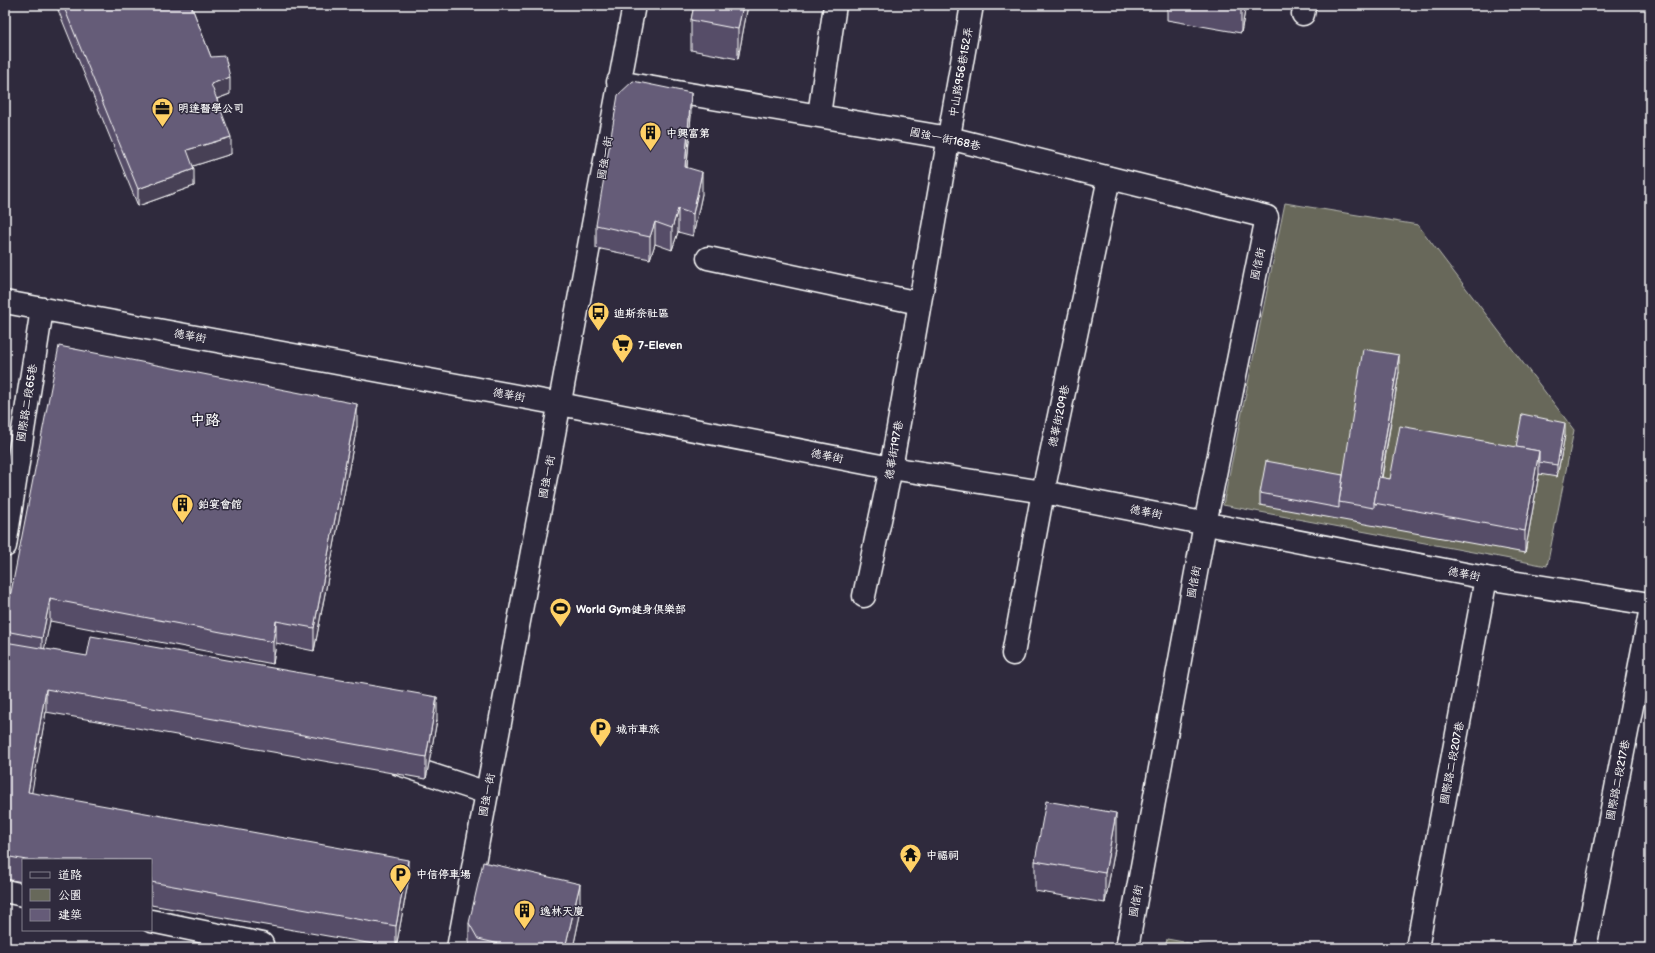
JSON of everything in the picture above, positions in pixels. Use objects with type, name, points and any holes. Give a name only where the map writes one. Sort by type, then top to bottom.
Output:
[{"type":"street","name":"國強一街","points":[[458,948],[560,404],[618,82],[634,5]]},
{"type":"street","points":[[819,115],[835,5]]},
{"type":"street","name":"中山路956巷152弄","points":[[949,138],[972,5]]},
{"type":"street","name":"國強一街168巷","points":[[618,82],[949,138],[1267,217]]},
{"type":"street","name":"德華街197巷","points":[[864,596],[891,468],[949,138]]},
{"type":"street","name":"德華街209巷","points":[[1013,654],[1043,492],[1109,178]]},
{"type":"street","name":"國信街","points":[[1128,948],[1205,524],[1267,217]]},
{"type":"street","points":[[708,258],[919,303]]},
{"type":"street","name":"德華街","points":[[5,302],[560,404],[891,468],[1043,492],[1486,578],[1650,604]]},
{"type":"street","name":"國際路二段65巷","points":[[5,546],[42,308]]},
{"type":"street","name":"國際路二段207巷","points":[[1417,948],[1486,578]]},
{"type":"street","name":"國際路二段217巷","points":[[1585,948],[1650,613]]},
{"type":"street","points":[[381,760],[411,767],[487,793]]},
{"type":"street","points":[[5,891],[22,895]]},
{"type":"street","points":[[152,921],[262,944]]},
{"type":"green space","points":[[1285,203],[1418,225],[1574,430],[1547,566],[1223,505]]},
{"type":"green space","points":[[1167,939],[1217,948],[1165,948]]},
{"type":"building","name":"明達醫學公司","points":[[63,5],[191,5],[211,57],[225,56],[230,77],[211,84],[231,137],[187,150],[194,169],[138,189]]},
{"type":"building","points":[[694,5],[743,5],[738,29],[691,20]]},
{"type":"building","name":"中興富第","points":[[633,81],[691,93],[685,167],[702,172],[693,214],[678,209],[672,228],[655,222],[650,237],[596,225],[618,95]]},
{"type":"building","name":"鉑宴會館","points":[[59,346],[357,404],[314,628],[276,621],[273,642],[50,599],[42,638],[5,631],[5,623]]},
{"type":"building","points":[[1363,349],[1399,355],[1374,508],[1339,502]]},
{"type":"building","points":[[1522,414],[1565,423],[1557,465],[1539,462],[1539,451],[1516,447]]},
{"type":"building","points":[[1400,426],[1539,451],[1525,531],[1374,503],[1379,477],[1390,479]]},
{"type":"building","points":[[1266,461],[1343,475],[1339,508],[1260,493]]},
{"type":"building","points":[[91,636],[437,697],[426,757],[46,689],[28,792],[408,860],[396,926],[152,882],[152,859],[22,859],[5,856],[5,642],[87,656]]},
{"type":"building","points":[[1046,801],[1116,813],[1105,873],[1035,861]]},
{"type":"building","points":[[483,862],[580,884],[565,948],[517,948],[478,939],[469,923]]},
{"type":"place","name":"明達醫學公司","points":[[163,128]]},
{"type":"place","name":"中興富第","points":[[650,152]]},
{"type":"place","name":"迪斯奈社區","points":[[598,332]]},
{"type":"place","name":"7-Eleven","points":[[622,364]]},
{"type":"place","name":"鉑宴會館","points":[[183,524]]},
{"type":"place","name":"World Gym健身俱樂部","points":[[561,628]]},
{"type":"place","name":"城市車旅","points":[[601,748]]},
{"type":"place","name":"中福祠","points":[[911,874]]},
{"type":"place","name":"中信停車場","points":[[401,894]]},
{"type":"place","name":"逸林天廈","points":[[525,930]]},
{"type":"district","name":"中路","points":[[205,420]]}]
